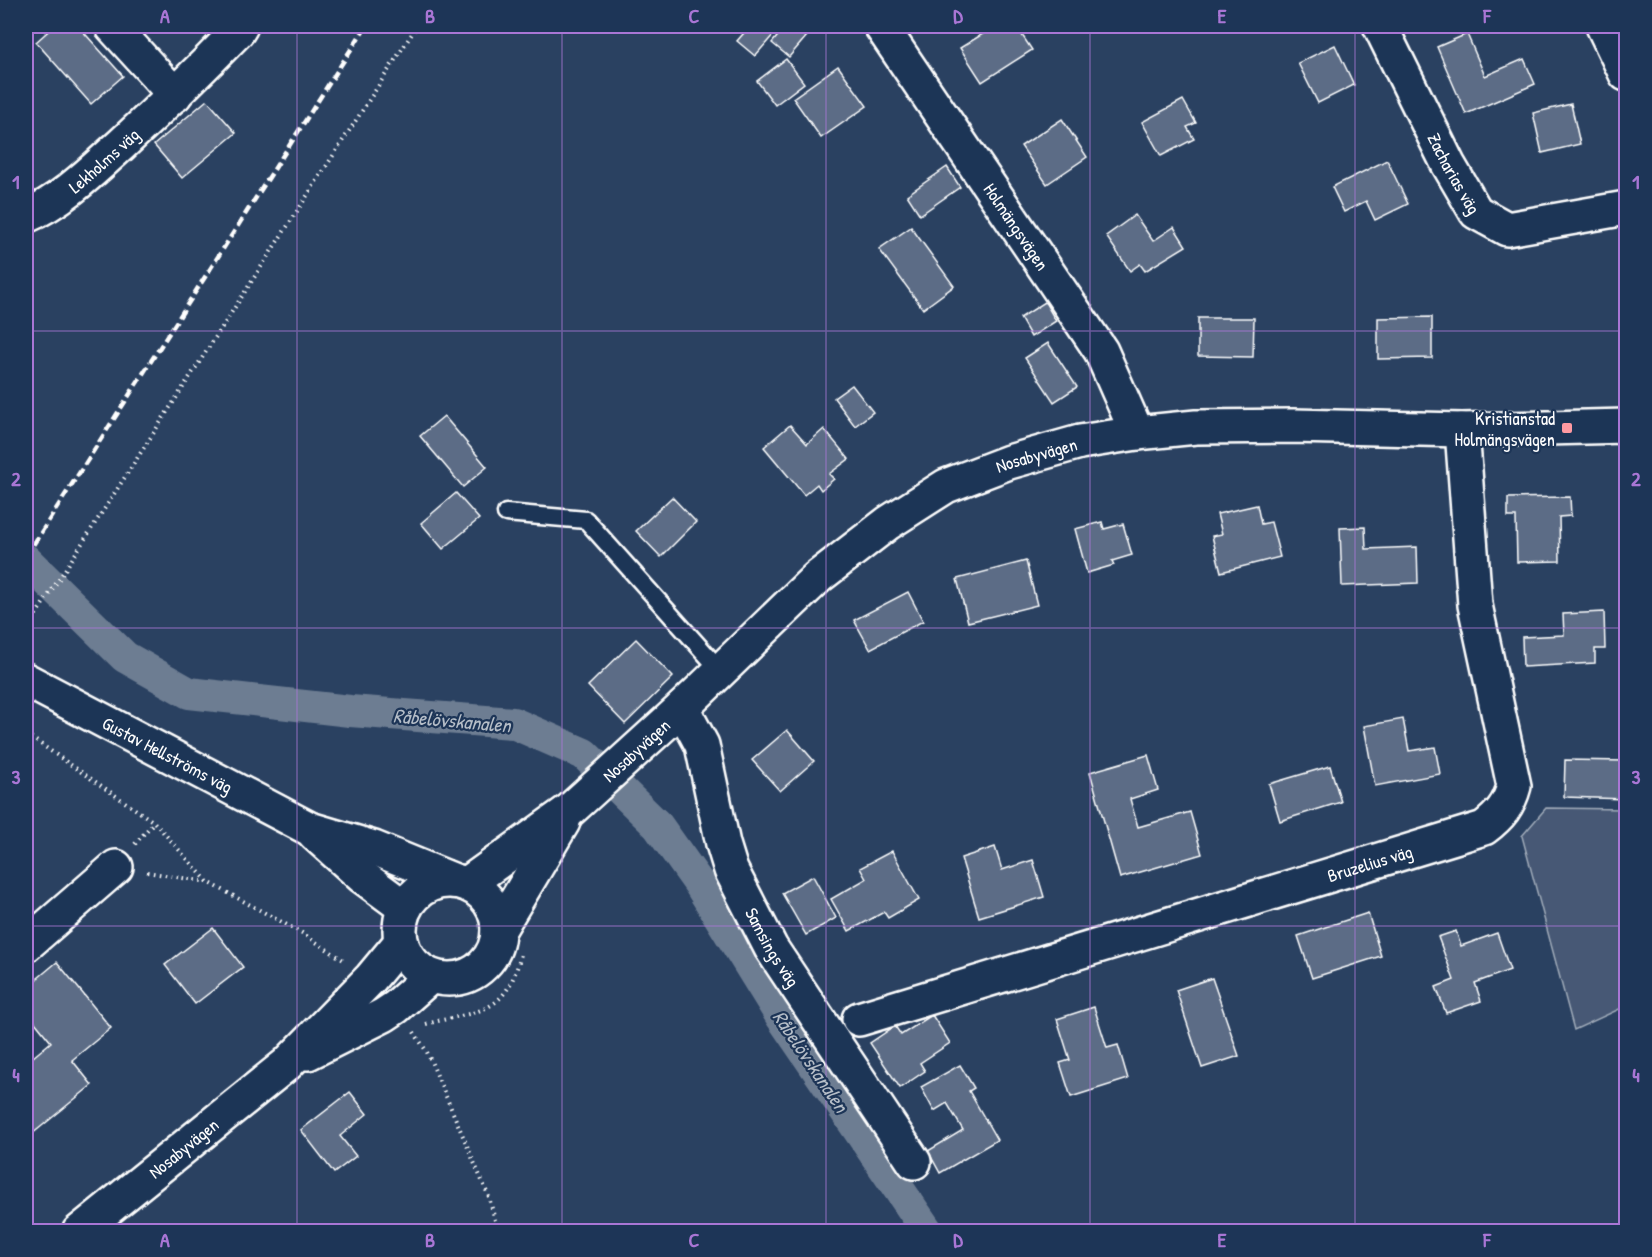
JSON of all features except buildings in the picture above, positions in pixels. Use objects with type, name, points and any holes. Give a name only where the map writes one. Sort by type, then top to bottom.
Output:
[{"type":"street","points":[[112,26],[175,95]]},
{"type":"street","name":"Lekholms väg","points":[[26,216],[39,210],[91,172],[175,95],[241,26]]},
{"type":"street","name":"Holmängsvägen","points":[[881,26],[1101,351],[1137,433]]},
{"type":"street","name":"Zacharias väg","points":[[1380,26],[1448,164],[1476,212],[1507,229],[1626,208]]},
{"type":"street","points":[[1603,26],[1626,74]]},
{"type":"street","name":"Nosabyvägen","points":[[461,882],[580,802],[818,577],[888,523],[946,486],[1009,462],[1080,442],[1196,427],[1293,426],[1462,430],[1626,426]]},
{"type":"street","name":"Bruzelius väg","points":[[859,1019],[1484,828],[1494,820],[1510,799],[1514,786],[1474,605],[1462,430]]},
{"type":"street","name":"Gustav Hellströms väg","points":[[26,680],[309,829],[374,848],[461,882]]},
{"type":"street","name":"Samsings väg","points":[[682,708],[702,745],[723,844],[731,870],[771,948],[914,1162]]},
{"type":"street","name":"Nosabyvägen","points":[[498,931],[580,802]]},
{"type":"street","name":"Gustav Hellströms väg","points":[[309,829],[363,877],[405,908]]},
{"type":"street","points":[[26,945],[116,867]]},
{"type":"street","points":[[444,880],[461,882],[484,895],[498,921],[492,954],[476,971],[455,979],[431,976],[412,963],[405,953],[399,924],[410,899],[425,886],[444,880]]},
{"type":"street","name":"Nosabyvägen","points":[[79,1232],[287,1064],[371,978],[401,942]]},
{"type":"street","name":"Nosabyvägen","points":[[287,1064],[396,1007],[431,976]]},
{"type":"lane","points":[[506,513],[586,520],[720,670]]},
{"type":"path","points":[[26,630],[417,26]]},
{"type":"path","points":[[26,734],[154,822],[208,882]]},
{"type":"path","points":[[116,867],[154,822]]},
{"type":"path","points":[[116,867],[208,882],[302,933],[371,978]]},
{"type":"path","points":[[396,1007],[427,1052],[489,1197],[498,1232]]},
{"type":"shaded area","points":[[1546,808],[1626,809],[1626,1006],[1574,1030],[1522,836]]},
{"type":"waterway","name":"Råbelövskanalen","points":[[26,560],[125,657],[189,693],[350,711],[513,723],[584,754],[658,826],[700,885],[782,1018],[928,1232]]},
{"type":"railway","points":[[26,556],[366,26]]},
{"type":"place","name":"Kristianstad Holmängsvägen","points":[[1567,428]]}]
